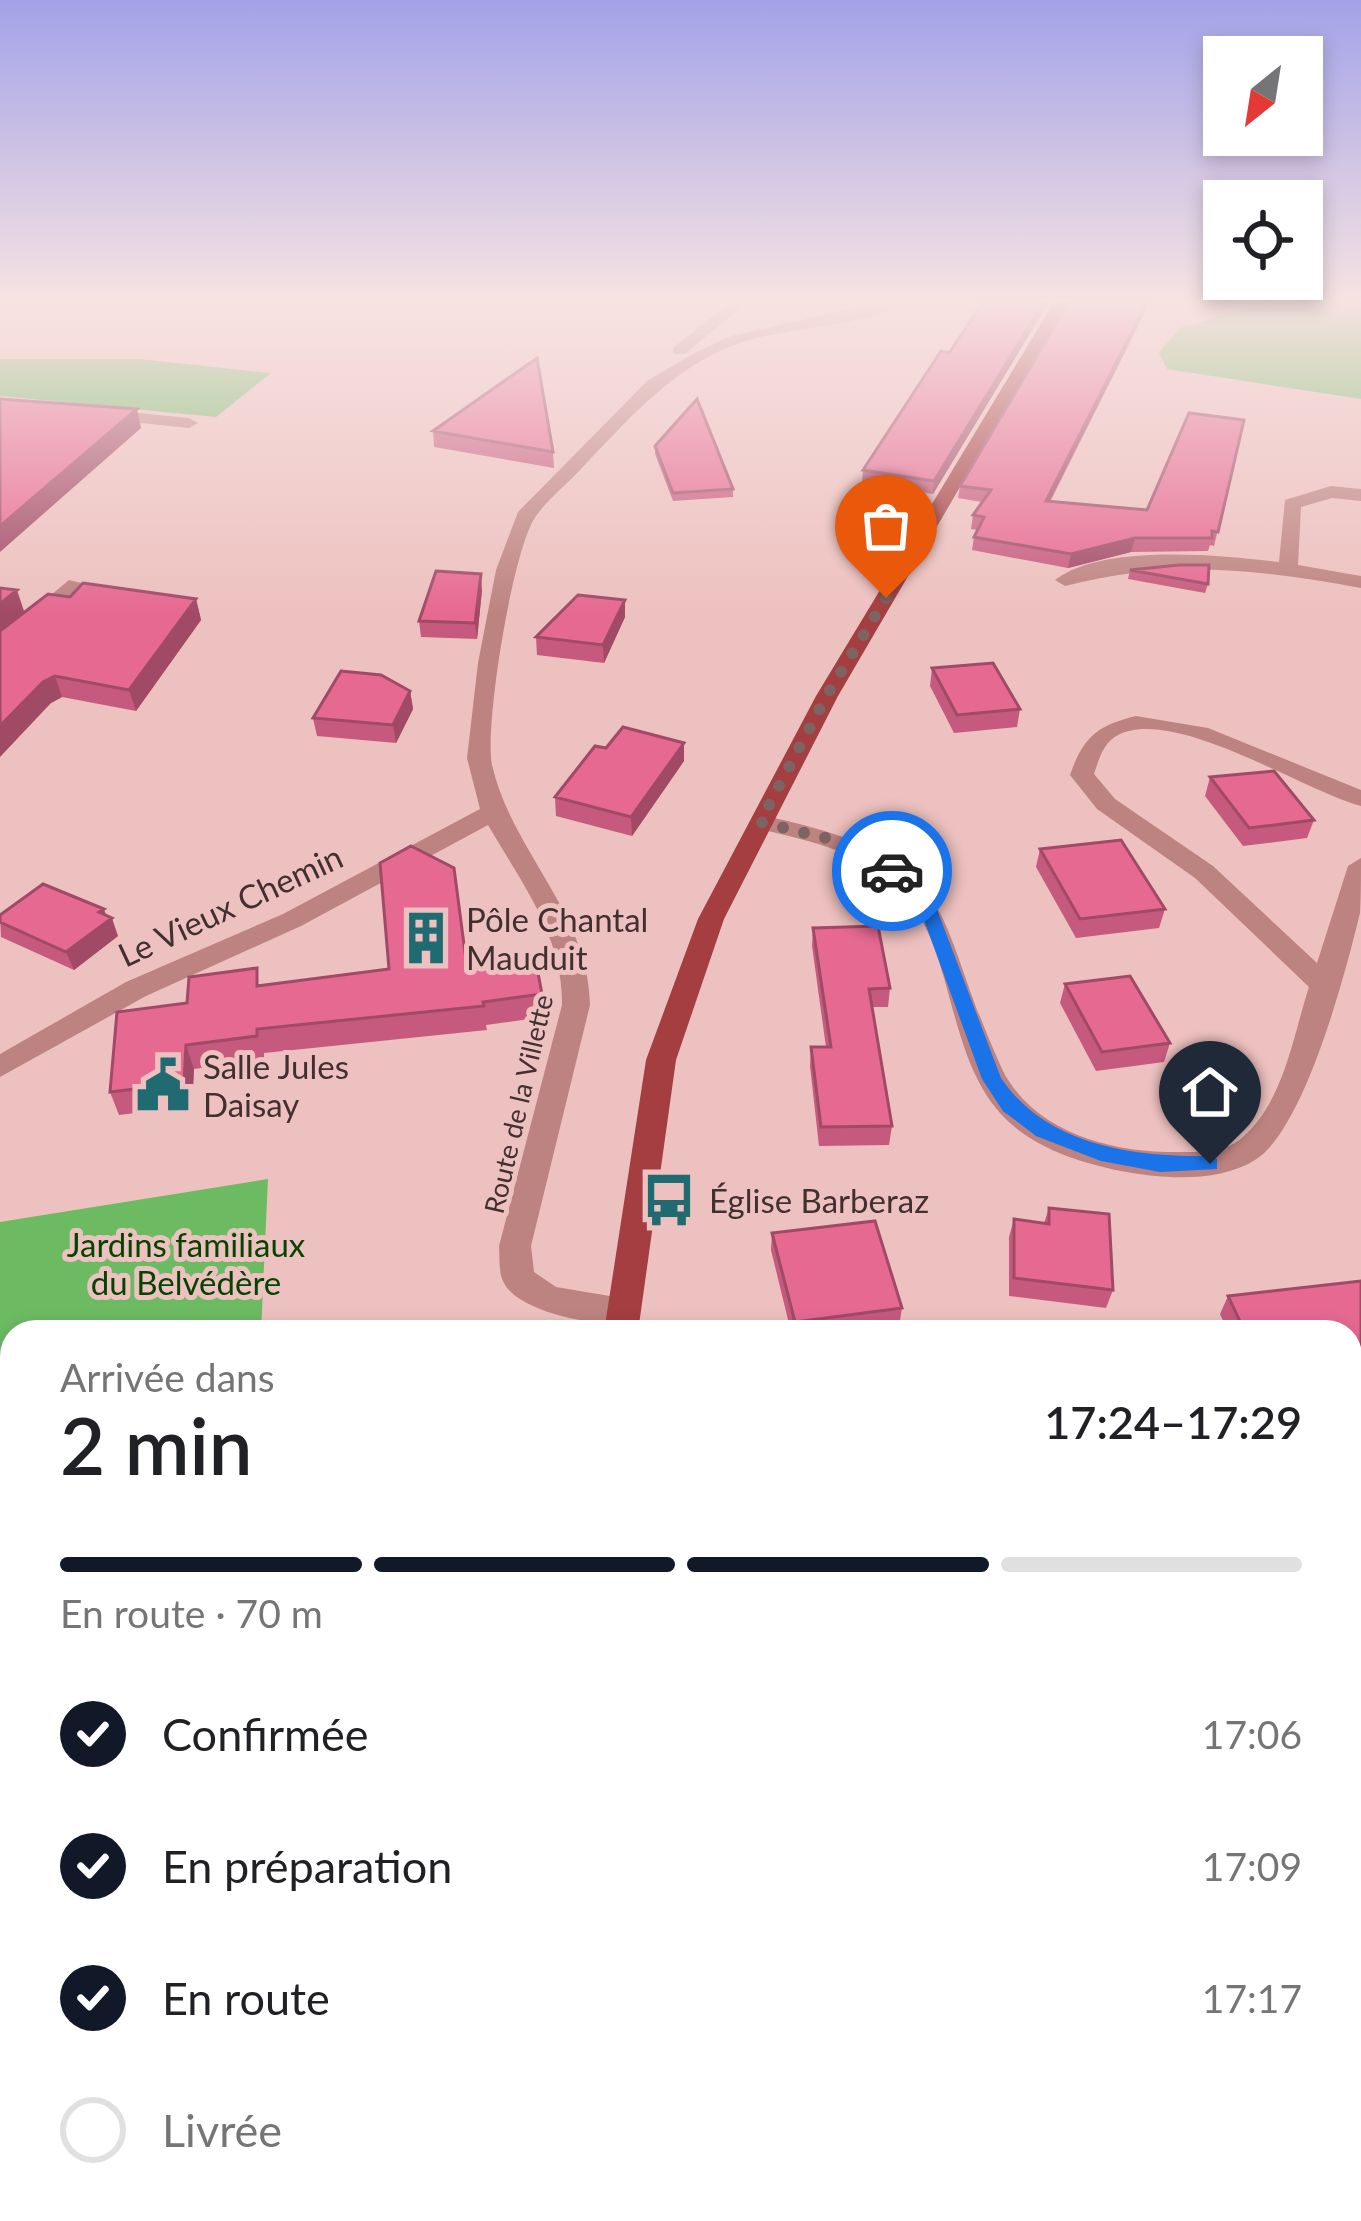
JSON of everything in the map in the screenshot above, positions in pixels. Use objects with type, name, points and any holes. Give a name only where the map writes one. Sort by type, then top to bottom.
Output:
[{"type":"main road","points":[[621,1320],[661,1060],[711,919],[827,695],[999,406]]},
{"type":"street","name":"Route de la Villette","points":[[618,1320],[549,1300],[518,1279],[514,1246],[576,1005],[576,972],[560,928],[493,812],[479,758],[489,663],[506,570],[525,516],[632,406]]},
{"type":"street","points":[[70,411],[189,424]]},
{"type":"street","points":[[1288,569],[1292,504],[1330,492],[1361,495]]},
{"type":"street","points":[[1064,580],[1106,565],[1155,561],[1242,562],[1361,581]]},
{"type":"street","points":[[0,648],[76,584]]},
{"type":"street","points":[[1321,982],[1204,872],[1106,804],[1082,775],[1091,747],[1114,727],[1157,725],[1210,734],[1361,799]]},
{"type":"street","name":"Le Vieux Chemin","points":[[0,1067],[136,989],[292,920],[493,812]]},
{"type":"street","points":[[760,822],[838,841],[906,880],[928,907],[992,1079],[1010,1106],[1043,1130],[1101,1154],[1160,1164],[1210,1164],[1253,1152],[1290,1093],[1361,866]]},
{"type":"green space","points":[[99,406],[230,406],[216,417]]},
{"type":"green space","name":"Jardins familiaux du Belvédère","points":[[268,1179],[262,1320],[0,1320],[0,1222]]},
{"type":"building","points":[[0,406],[137,409],[0,526]]},
{"type":"building","points":[[469,406],[545,406],[553,452],[433,431]]},
{"type":"building","points":[[691,406],[700,406],[733,489],[673,493],[655,446]]},
{"type":"building","points":[[905,406],[980,406],[934,481],[863,470]]},
{"type":"building","points":[[1008,406],[1094,406],[1046,501],[1147,510],[1189,413],[1244,420],[1218,532],[1212,531],[1212,538],[1135,538],[1071,554],[974,537],[984,517],[973,515],[991,490],[960,486]]},
{"type":"building","points":[[1209,565],[1208,584],[1130,570]]},
{"type":"building","points":[[436,571],[481,574],[475,623],[419,621]]},
{"type":"building","points":[[83,583],[196,599],[129,690],[55,676],[43,682],[0,726],[0,631],[48,594],[70,597]]},
{"type":"building","points":[[0,588],[17,590],[0,604]]},
{"type":"building","points":[[578,595],[625,600],[603,645],[536,637]]},
{"type":"building","points":[[993,663],[1020,709],[957,715],[932,668]]},
{"type":"building","points":[[341,671],[381,675],[410,691],[393,725],[313,718]]},
{"type":"building","points":[[623,727],[684,743],[631,817],[555,797],[595,746],[606,748]]},
{"type":"building","points":[[1274,771],[1314,820],[1249,828],[1210,777]]},
{"type":"building","points":[[1121,840],[1165,909],[1080,919],[1040,849]]},
{"type":"building","points":[[411,846],[454,868],[466,960],[534,952],[542,994],[483,1002],[484,1006],[257,1029],[257,1036],[186,1045],[184,1083],[110,1092],[117,1012],[187,1003],[189,977],[257,968],[257,986],[389,969],[380,863]]},
{"type":"building","points":[[43,884],[104,909],[99,912],[112,918],[66,952],[0,922],[0,915]]},
{"type":"building","points":[[878,926],[890,988],[869,989],[892,1126],[821,1127],[811,1047],[831,1047],[813,928]]},
{"type":"building","points":[[1130,976],[1170,1043],[1102,1052],[1065,984]]},
{"type":"building","points":[[1049,1208],[1109,1214],[1113,1290],[1014,1278],[1014,1219],[1049,1224]]},
{"type":"building","points":[[875,1221],[902,1308],[794,1320],[772,1233]]},
{"type":"building","points":[[1361,1281],[1361,1320],[1239,1320],[1228,1296]]},
{"type":"way so far","points":[[886,598],[827,695],[760,822],[838,841],[892,871]]},
{"type":"place","name":"Pôle Chantal Mauduit","points":[[426,938]]},
{"type":"place","name":"Salle Jules Daisay","points":[[163,1085]]},
{"type":"place","name":"Église Barberaz","points":[[669,1200]]},
{"type":"route","points":[[892,871],[928,907],[992,1079],[1010,1106],[1043,1130],[1101,1154],[1160,1164],[1210,1164]]}]
